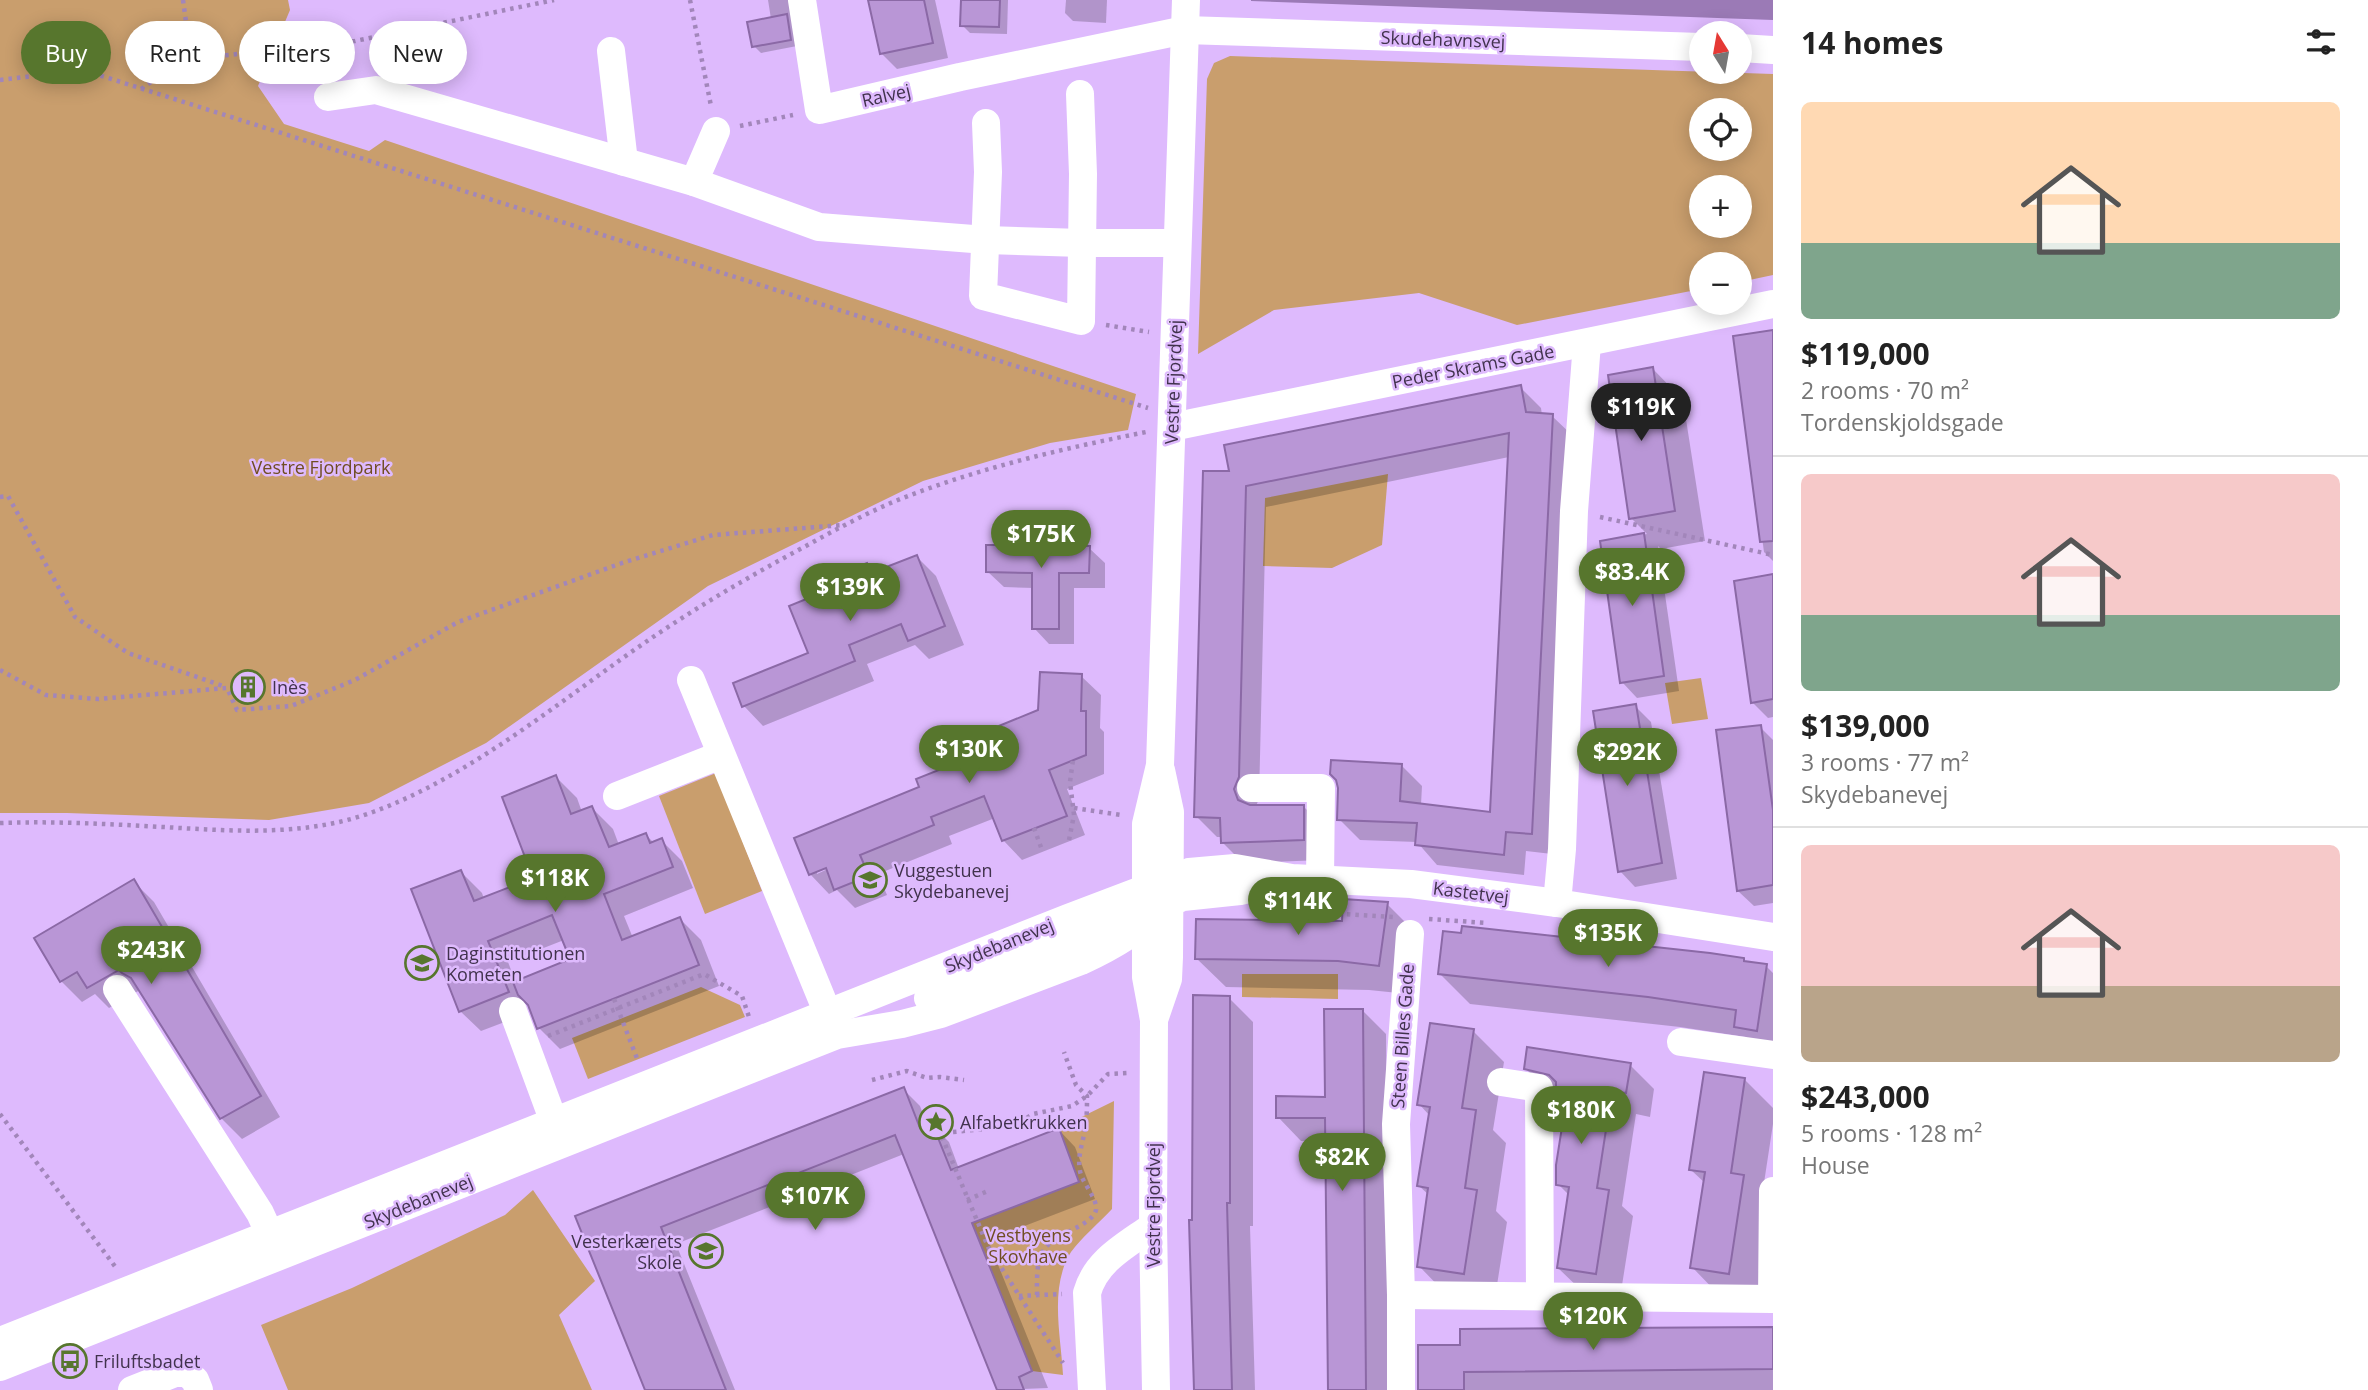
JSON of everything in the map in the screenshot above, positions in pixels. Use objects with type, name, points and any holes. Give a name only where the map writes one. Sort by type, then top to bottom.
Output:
[{"type":"street","points":[[802,0],[819,110]]},
{"type":"street","name":"Vestre Fjordvej","points":[[1156,1390],[1153,1226],[1154,1020],[1146,977],[1170,812],[1160,765],[1186,0]]},
{"type":"street","name":"Ralvej","points":[[819,110],[960,77],[1185,30]]},
{"type":"street","name":"Skudehavnsvej","points":[[1185,30],[1689,47]]},
{"type":"street","points":[[1752,49],[1773,50]]},
{"type":"street","points":[[611,51],[624,162]]},
{"type":"street","points":[[328,97],[376,90],[694,182],[819,227],[986,240],[1176,243]]},
{"type":"street","points":[[986,123],[988,172],[983,296],[1081,321],[1080,94]]},
{"type":"street","points":[[694,182],[716,131]]},
{"type":"street","name":"Peder Skrams Gade","points":[[1172,421],[1587,343],[1773,304]]},
{"type":"street","points":[[1557,903],[1562,849],[1574,511],[1587,343]]},
{"type":"street","points":[[691,680],[832,1024]]},
{"type":"street","points":[[617,796],[721,755]]},
{"type":"street","points":[[1251,788],[1321,788],[1306,879]]},
{"type":"street","name":"Kastetvej","points":[[1155,901],[1240,891],[1306,879],[1411,884],[1557,903],[1773,937]]},
{"type":"street","name":"Skydebanevej","points":[[0,1367],[275,1245],[832,1024],[1155,901]]},
{"type":"street","name":"Skydebanevej","points":[[563,1131],[648,1084],[758,1040],[832,1024],[902,1024],[941,1014],[1101,952],[1155,901]]},
{"type":"street","name":"Steen Billes Gade","points":[[1401,1390],[1396,1124],[1410,923]]},
{"type":"street","points":[[117,989],[260,1213],[275,1245]]},
{"type":"street","points":[[513,1011],[563,1131]]},
{"type":"street","points":[[1681,1042],[1773,1055]]},
{"type":"street","points":[[1501,1082],[1539,1088],[1540,1295]]},
{"type":"street","points":[[1401,1294],[1772,1299],[1773,1191]]},
{"type":"street","points":[[1092,1390],[1087,1293],[1090,1280],[1106,1261],[1153,1226]]},
{"type":"street","name":"Skydebanevej","points":[[0,1341],[275,1245]]},
{"type":"street","points":[[132,1390],[175,1373],[187,1373],[195,1380],[199,1390]]},
{"type":"path","points":[[183,0],[186,21]]},
{"type":"path","points":[[225,54],[355,41],[554,0]]},
{"type":"path","points":[[690,0],[716,131],[819,110]]},
{"type":"path","points":[[0,80],[83,71],[1172,421]]},
{"type":"path","points":[[140,89],[147,84]]},
{"type":"path","points":[[1081,321],[1175,335]]},
{"type":"path","points":[[0,823],[86,823],[259,832],[319,826],[372,813],[424,790],[487,752],[739,581],[848,524],[893,502],[973,475],[1057,450],[1172,421]]},
{"type":"path","points":[[0,497],[8,496],[75,617],[128,653],[227,688],[237,710],[291,706],[355,680],[458,622],[622,562],[713,535],[848,524]]},
{"type":"path","points":[[1574,511],[1773,555]]},
{"type":"path","points":[[0,670],[46,695],[98,699],[227,688]]},
{"type":"path","points":[[1069,840],[1074,815],[1070,782],[1073,760]]},
{"type":"path","points":[[1074,808],[1118,815]]},
{"type":"path","points":[[1034,828],[1042,850]]},
{"type":"path","points":[[1274,910],[1410,923],[1489,923]]},
{"type":"path","points":[[526,1045],[704,974],[742,996],[758,1040]]},
{"type":"path","points":[[614,999],[648,1084]]},
{"type":"path","points":[[1037,1295],[1038,1266],[1042,1253],[1061,1235],[1091,1219],[1096,1212],[1096,1203],[1085,1186],[1078,1162],[1086,1126],[1087,1096],[1076,1086],[1064,1052]]},
{"type":"path","points":[[872,1080],[907,1072],[927,1078],[964,1080]]},
{"type":"path","points":[[953,1132],[1014,1126],[1033,1114],[1072,1106],[1087,1096],[1108,1074],[1153,1074]]},
{"type":"path","points":[[0,1114],[118,1270]]},
{"type":"path","points":[[942,1137],[989,1249],[1069,1372]]},
{"type":"path","points":[[967,1200],[988,1191]]},
{"type":"path","points":[[1019,1296],[1069,1294]]},
{"type":"green space","name":"Vestre Fjordpark","points":[[0,0],[288,0],[290,10],[285,21],[239,21],[239,84],[259,84],[284,124],[369,151],[385,140],[1136,394],[1128,430],[1050,443],[923,481],[708,586],[486,743],[369,803],[269,820],[0,813]]},
{"type":"green space","points":[[1230,56],[1689,71],[1689,84],[1752,84],[1752,73],[1773,74],[1773,275],[1752,279],[1752,252],[1689,252],[1689,291],[1517,325],[1419,293],[1274,310],[1198,354],[1207,79],[1214,63]]},
{"type":"green space","points":[[1388,474],[1382,545],[1332,568],[1263,566],[1265,498]]},
{"type":"green space","points":[[1701,678],[1708,719],[1672,724],[1665,683]]},
{"type":"green space","points":[[716,773],[762,891],[705,914],[659,796]]},
{"type":"green space","points":[[1242,974],[1338,974],[1338,999],[1242,997]]},
{"type":"green space","points":[[701,987],[740,1005],[745,1017],[588,1079],[572,1038]]},
{"type":"green space","name":"Vestbyens Skovhave","points":[[1114,1101],[1112,1209],[1071,1252],[1060,1280],[1058,1312],[1063,1375],[1032,1371],[966,1207],[997,1213],[1079,1182],[1059,1128]]},
{"type":"green space","points":[[533,1190],[595,1281],[559,1315],[592,1390],[288,1390],[261,1325],[352,1288],[505,1215]]},
{"type":"shaded area","points":[[1251,0],[1773,0],[1773,20],[1251,1]]},
{"type":"building","points":[[868,0],[924,0],[933,43],[880,54]]},
{"type":"building","points":[[961,0],[1000,0],[999,27],[960,26]]},
{"type":"building","points":[[787,14],[791,40],[752,47],[747,22]]},
{"type":"building","points":[[1773,330],[1773,541],[1760,542],[1733,336]]},
{"type":"building","points":[[1653,367],[1675,511],[1629,519],[1608,375]]},
{"type":"building","points":[[1521,385],[1526,412],[1553,414],[1532,834],[1506,832],[1504,855],[1415,845],[1417,823],[1337,820],[1338,788],[1336,780],[1330,774],[1331,760],[1402,764],[1400,801],[1490,812],[1509,433],[1246,486],[1239,777],[1234,789],[1238,800],[1250,805],[1304,805],[1304,840],[1221,843],[1220,818],[1194,817],[1203,471],[1229,471],[1224,445]]},
{"type":"building","points":[[1033,527],[1060,528],[1060,545],[1090,546],[1089,573],[1059,573],[1059,629],[1032,629],[1032,573],[986,572],[986,545],[1032,545]]},
{"type":"building","points":[[1644,533],[1664,676],[1620,683],[1600,541]]},
{"type":"building","points":[[917,555],[945,626],[908,641],[901,624],[849,645],[855,661],[742,707],[733,683],[808,653],[789,606],[836,587],[831,577],[867,563],[871,573]]},
{"type":"building","points":[[1773,574],[1773,699],[1751,703],[1734,581]]},
{"type":"building","points":[[1040,672],[1082,674],[1081,711],[1086,711],[1086,755],[1049,770],[1067,816],[1002,841],[984,796],[931,817],[934,825],[860,855],[869,876],[834,890],[826,868],[809,875],[794,838],[919,787],[916,779],[969,758],[962,741],[1038,710]]},
{"type":"building","points":[[1636,704],[1662,863],[1618,872],[1593,711]]},
{"type":"building","points":[[1761,725],[1773,810],[1773,885],[1737,891],[1716,730]]},
{"type":"building","points":[[556,775],[571,814],[592,806],[609,847],[646,833],[650,843],[662,838],[673,867],[604,894],[622,940],[680,917],[699,965],[537,1029],[528,1005],[518,995],[513,982],[570,959],[552,915],[488,941],[509,992],[459,1012],[411,889],[461,870],[474,901],[533,878],[502,797]]},
{"type":"building","points":[[134,879],[261,1096],[220,1119],[131,978],[119,970],[87,988],[77,972],[60,982],[34,938]]},
{"type":"building","points":[[1343,899],[1388,902],[1379,966],[1338,961],[1195,959],[1196,919],[1342,921]]},
{"type":"building","points":[[1462,926],[1710,953],[1767,964],[1757,1031],[1734,1027],[1736,1010],[1648,997],[1438,974],[1443,931],[1461,933]]},
{"type":"building","points":[[1193,995],[1230,996],[1230,1203],[1227,1203],[1232,1390],[1194,1390],[1189,1220],[1192,1220]]},
{"type":"building","points":[[1324,1009],[1363,1009],[1366,1390],[1328,1390],[1325,1118],[1276,1118],[1276,1096],[1325,1097]]},
{"type":"building","points":[[1430,1023],[1474,1029],[1462,1108],[1476,1110],[1465,1188],[1477,1190],[1464,1274],[1417,1267],[1428,1188],[1417,1186],[1430,1107],[1417,1105]]},
{"type":"building","points":[[1527,1047],[1631,1063],[1626,1093],[1612,1091],[1597,1188],[1609,1190],[1596,1274],[1557,1268],[1569,1187],[1556,1185],[1556,1165],[1565,1108],[1556,1106],[1556,1082],[1549,1075],[1524,1069]]},
{"type":"building","points":[[1704,1072],[1745,1078],[1731,1173],[1744,1175],[1729,1274],[1690,1268],[1705,1172],[1689,1170]]},
{"type":"building","points":[[904,1087],[920,1128],[932,1123],[951,1170],[1059,1128],[1079,1182],[972,1223],[1032,1371],[1019,1377],[1024,1390],[997,1390],[895,1135],[661,1227],[726,1390],[645,1390],[575,1216]]},
{"type":"building","points":[[1773,1327],[1773,1369],[1464,1372],[1464,1390],[1418,1390],[1418,1345],[1460,1345],[1460,1329]]},
{"type":"place","name":"Inès","points":[[248,687]]},
{"type":"place","name":"Vuggestuen Skydebanevej","points":[[870,880]]},
{"type":"place","name":"Daginstitutionen Kometen","points":[[422,963]]},
{"type":"place","name":"Alfabetkrukken","points":[[936,1122]]},
{"type":"place","name":"Vesterkærets Skole","points":[[706,1251]]},
{"type":"place","name":"Friluftsbadet","points":[[70,1361]]}]
